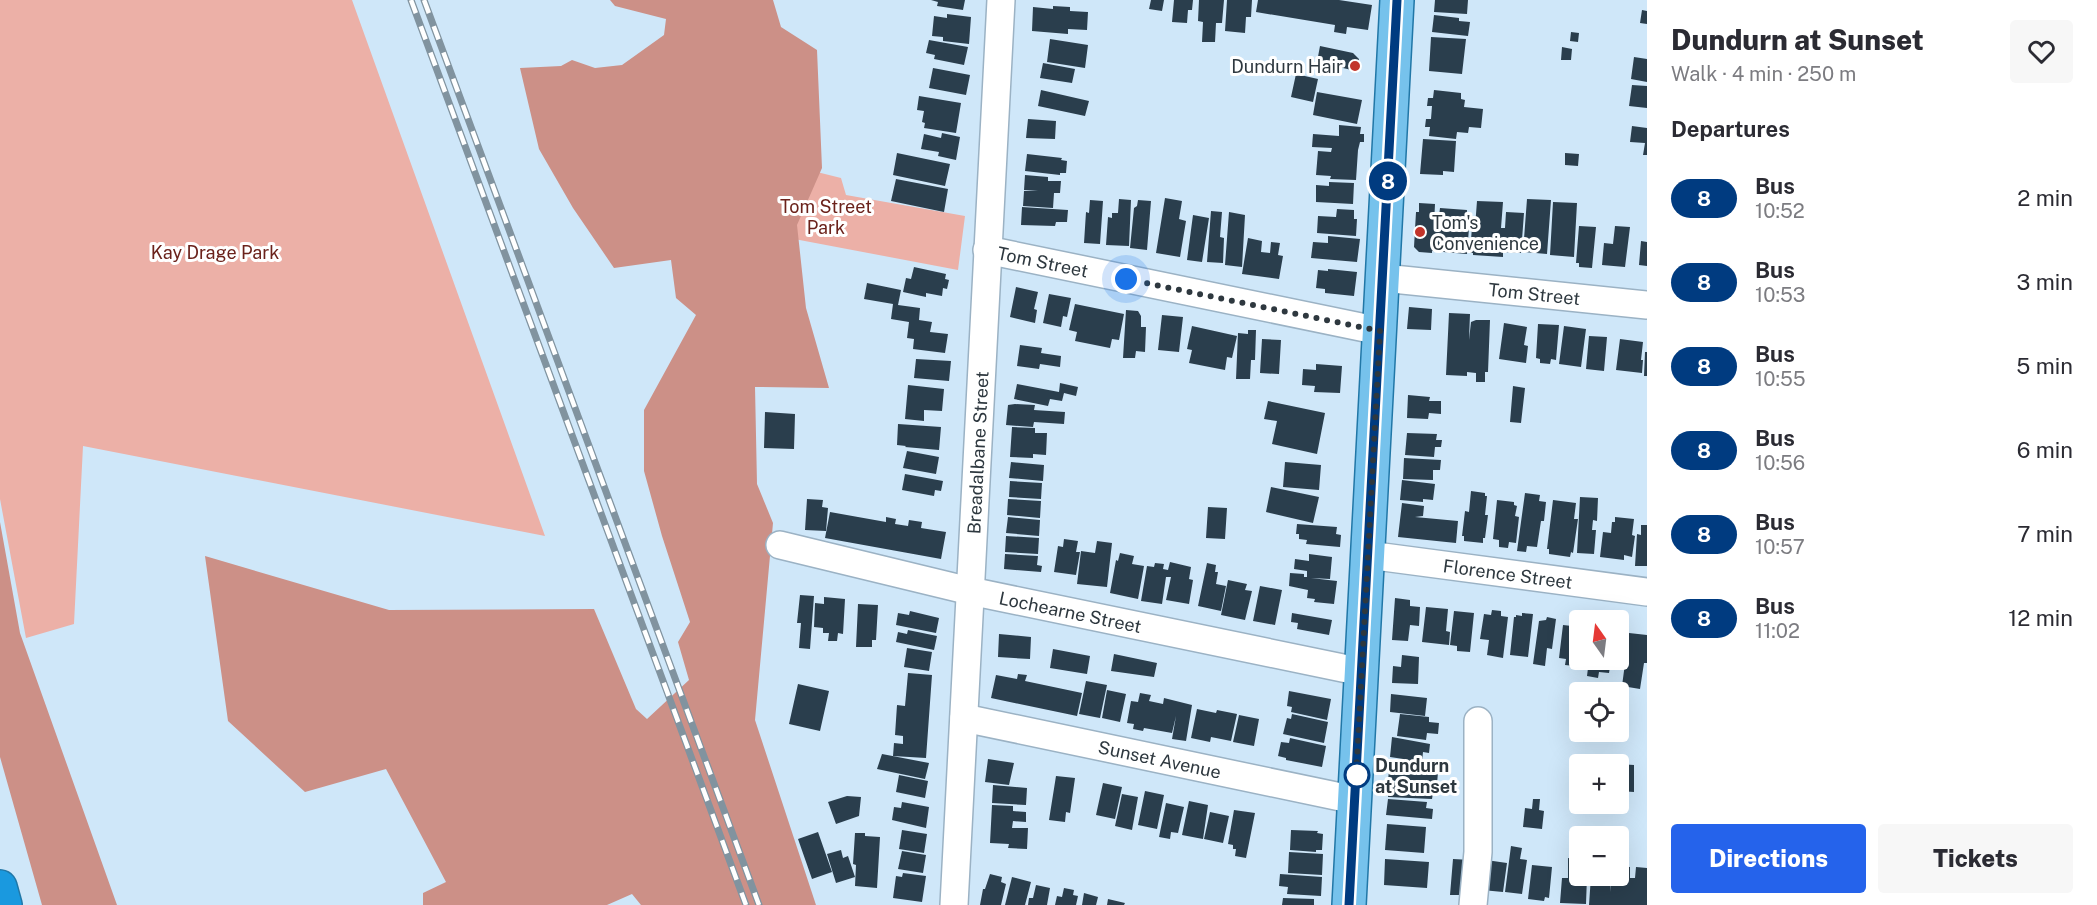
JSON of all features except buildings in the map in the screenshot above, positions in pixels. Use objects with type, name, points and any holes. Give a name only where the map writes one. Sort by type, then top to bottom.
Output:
[{"type":"highway","points":[[0,887],[5,905]]},
{"type":"main road","points":[[1349,905],[1397,0]]},
{"type":"street","name":"Breadalbane Street","points":[[954,905],[1001,0]]},
{"type":"street","name":"Tom Street","points":[[987,250],[1380,331]]},
{"type":"street","name":"Tom Street","points":[[1383,278],[1647,305]]},
{"type":"street","name":"Lochearne Street","points":[[780,545],[970,591],[1362,672]]},
{"type":"street","name":"Florence Street","points":[[1368,555],[1647,592]]},
{"type":"street","name":"Sunset Avenue","points":[[964,718],[1355,800]]},
{"type":"street","points":[[1473,905],[1478,852],[1478,721]]},
{"type":"green space","name":"Kay Drage Park","points":[[0,0],[352,0],[545,536],[83,446],[74,624],[26,638],[0,499]]},
{"type":"green space","name":"Tom Street Park","points":[[809,170],[841,178],[846,195],[965,216],[958,270],[789,238]]},
{"type":"shaded area","points":[[610,0],[773,0],[781,27],[817,50],[822,168],[797,225],[806,308],[829,388],[755,387],[757,484],[773,523],[755,720],[816,905],[641,905],[632,894],[607,905],[423,905],[423,893],[446,882],[386,769],[305,792],[228,721],[205,556],[389,610],[594,609],[636,709],[647,719],[689,680],[678,642],[690,622],[644,471],[644,410],[696,315],[676,298],[671,260],[614,268],[573,208],[539,149],[520,68],[561,66],[572,60],[595,68],[622,65],[664,35],[666,19],[615,6]]},
{"type":"shaded area","points":[[0,522],[20,633],[117,905],[42,905],[0,757]]},
{"type":"railway","points":[[411,0],[746,905]]},
{"type":"railway","points":[[424,0],[759,905]]},
{"type":"bus line","name":"8","points":[[1349,905],[1397,0]]},
{"type":"place","name":"Dundurn Hair","points":[[1355,66]]},
{"type":"place","name":"Tom's Convenience","points":[[1420,232]]},
{"type":"place","name":"Dundurn at Sunset","points":[[1357,775]]},
{"type":"route","points":[[1126,279],[1380,331],[1356,779],[1357,775]]}]
